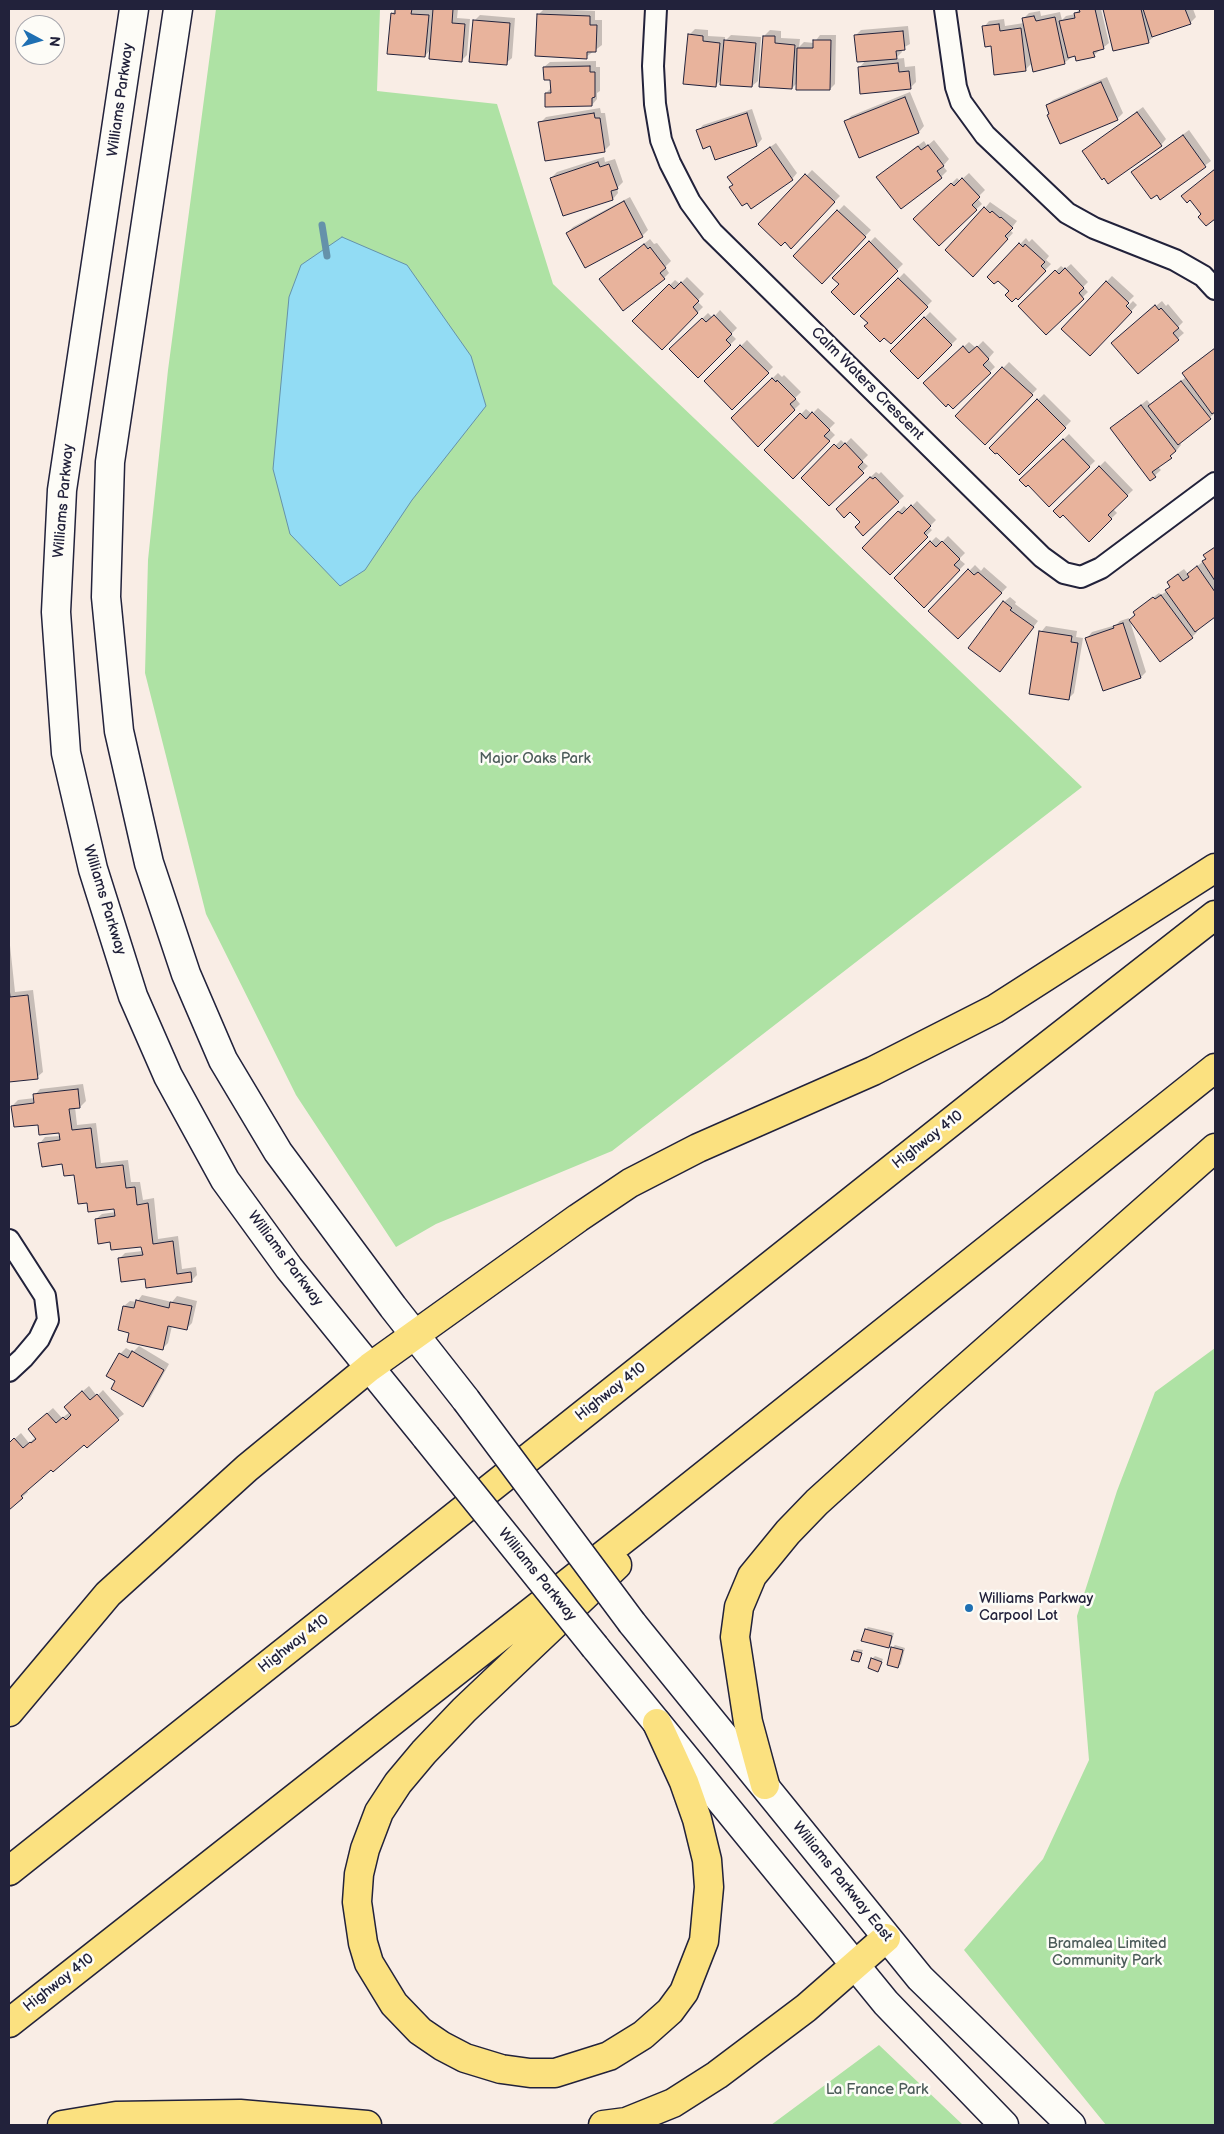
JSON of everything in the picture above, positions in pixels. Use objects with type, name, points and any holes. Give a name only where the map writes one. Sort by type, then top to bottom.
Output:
[{"type":"highway","points":[[9,1712],[108,1594],[247,1468],[370,1367],[414,1334],[630,1183],[698,1148],[873,1071],[995,1009],[1215,868]]},
{"type":"highway","name":"Highway 410","points":[[9,1871],[1000,1082],[1215,915]]},
{"type":"highway","name":"Highway 410","points":[[9,2023],[644,1524],[1215,1068]]},
{"type":"highway","points":[[765,1785],[748,1722],[735,1636],[739,1608],[752,1576],[788,1532],[817,1502],[932,1397],[1215,1148]]},
{"type":"highway","points":[[644,1524],[617,1564],[464,1710],[424,1752],[398,1783],[379,1812],[364,1849],[359,1874],[357,1902],[362,1943],[369,1963],[394,2004],[420,2031],[442,2046],[465,2058],[502,2069],[530,2073],[554,2073],[609,2056],[643,2035],[670,2011],[684,1992],[704,1940],[709,1887],[707,1860],[696,1818],[684,1782],[657,1723]]},
{"type":"highway","points":[[603,2125],[626,2122],[673,2103],[717,2075],[806,2008],[886,1938]]},
{"type":"highway","points":[[62,2125],[116,2116],[240,2114],[367,2125]]},
{"type":"main road","name":"Williams Parkway","points":[[134,9],[62,490],[56,612],[66,753],[93,869],[133,996],[168,1076],[226,1180],[289,1268],[657,1723]]},
{"type":"main road","points":[[178,9],[110,462],[106,597],[118,731],[150,863],[186,974],[223,1060],[278,1152],[414,1334]]},
{"type":"main road","name":"Williams Parkway East","points":[[414,1334],[466,1400],[632,1624],[765,1785],[886,1938],[920,1978],[1071,2125]]},
{"type":"main road","points":[[657,1723],[886,2003],[1004,2125]]},
{"type":"street","name":"Calm Waters Crescent","points":[[656,9],[653,66],[655,104],[661,140],[670,163],[690,202],[712,232],[1042,557],[1064,573],[1081,577],[1101,568],[1215,483]]},
{"type":"street","points":[[946,9],[956,87],[961,102],[985,135],[1067,213],[1094,228],[1175,260],[1203,276],[1215,289]]},
{"type":"street","points":[[9,1240],[44,1296],[48,1320],[39,1339],[9,1371]]},
{"type":"green space","name":"Major Oaks Park","points":[[216,9],[380,9],[377,91],[497,104],[553,284],[1082,787],[612,1151],[436,1224],[396,1247],[296,1095],[206,914],[145,673],[148,560],[168,370]]},
{"type":"green space","name":"Bramalea Limited Community Park","points":[[1215,1348],[1215,2125],[1106,2125],[964,1950],[1043,1859],[1089,1760],[1077,1616],[1117,1491],[1155,1392]]},
{"type":"green space","name":"La France Park","points":[[879,2045],[963,2125],[771,2125]]},
{"type":"water","points":[[342,237],[407,265],[471,356],[486,406],[412,500],[365,570],[340,586],[290,534],[273,469],[289,297],[301,265]]},
{"type":"building","points":[[395,9],[412,9],[411,14],[429,15],[425,57],[387,54],[391,13],[395,14]]},
{"type":"building","points":[[433,9],[453,9],[452,23],[465,24],[462,62],[429,59]]},
{"type":"building","points":[[1079,9],[1095,9],[1104,49],[1093,52],[1095,57],[1076,61],[1075,56],[1068,58],[1059,21],[1075,18],[1074,13],[1080,12]]},
{"type":"building","points":[[1103,9],[1141,9],[1149,43],[1113,51]]},
{"type":"building","points":[[1143,9],[1185,9],[1191,24],[1152,37]]},
{"type":"building","points":[[537,14],[590,16],[590,25],[597,25],[596,52],[587,52],[587,59],[535,56]]},
{"type":"building","points":[[1034,16],[1036,21],[1055,17],[1065,64],[1033,72],[1022,18]]},
{"type":"building","points":[[473,20],[510,23],[507,65],[469,62]]},
{"type":"building","points":[[999,24],[1000,31],[1021,28],[1026,71],[994,75],[991,46],[985,47],[982,26]]},
{"type":"building","points":[[903,31],[905,50],[896,51],[897,59],[857,62],[854,35]]},
{"type":"building","points":[[688,34],[703,36],[703,41],[720,43],[716,87],[683,84]]},
{"type":"building","points":[[763,36],[775,36],[775,43],[795,45],[792,89],[759,87]]},
{"type":"building","points":[[724,40],[756,43],[752,87],[720,85]]},
{"type":"building","points":[[813,40],[831,40],[830,90],[796,90],[797,48],[813,48]]},
{"type":"building","points":[[898,63],[899,72],[909,71],[911,89],[860,94],[858,67]]},
{"type":"building","points":[[590,66],[590,72],[595,72],[595,97],[592,98],[592,106],[545,107],[545,93],[551,93],[550,80],[544,80],[543,67]]},
{"type":"building","points":[[1101,82],[1118,120],[1060,144],[1047,115],[1049,114],[1046,105]]},
{"type":"building","points":[[905,97],[919,133],[859,158],[844,121]]},
{"type":"building","points":[[1137,112],[1162,146],[1108,184],[1104,178],[1102,180],[1082,151]]},
{"type":"building","points":[[594,113],[595,118],[600,118],[605,152],[545,161],[538,122]]},
{"type":"building","points":[[747,113],[757,146],[715,160],[710,146],[703,149],[696,130]]},
{"type":"building","points":[[1183,135],[1206,167],[1160,200],[1157,195],[1151,199],[1131,172]]},
{"type":"building","points":[[928,145],[944,166],[937,171],[942,178],[901,209],[876,177],[918,146],[921,150]]},
{"type":"building","points":[[770,147],[793,180],[751,209],[747,203],[742,206],[729,187],[733,185],[727,177]]},
{"type":"building","points":[[598,162],[600,167],[609,164],[618,189],[611,191],[613,200],[563,216],[550,178]]},
{"type":"building","points":[[1215,169],[1215,219],[1206,226],[1198,217],[1201,214],[1190,200],[1187,203],[1181,196]]},
{"type":"building","points":[[805,174],[835,202],[791,249],[785,242],[781,246],[758,224]]},
{"type":"building","points":[[962,178],[980,197],[972,205],[977,210],[939,246],[913,219],[951,183],[954,186]]},
{"type":"building","points":[[624,201],[643,237],[585,268],[566,233]]},
{"type":"building","points":[[984,207],[990,213],[992,211],[1001,217],[1013,228],[1005,236],[1008,239],[973,277],[945,250]]},
{"type":"building","points":[[837,210],[866,237],[822,284],[793,256]]},
{"type":"building","points":[[869,241],[898,271],[854,315],[831,292],[839,284],[832,278]]},
{"type":"building","points":[[1019,243],[1023,247],[1025,244],[1045,262],[1041,266],[1046,271],[1018,300],[1016,298],[1012,302],[1005,295],[1009,291],[998,281],[994,284],[987,277]]},
{"type":"building","points":[[644,244],[648,249],[650,247],[666,268],[660,273],[665,279],[623,311],[599,279]]},
{"type":"building","points":[[1065,268],[1084,288],[1079,293],[1084,299],[1046,335],[1018,306],[1055,270],[1059,274]]},
{"type":"building","points":[[898,278],[928,307],[891,344],[884,338],[880,342],[864,326],[868,323],[860,316]]},
{"type":"building","points":[[1106,281],[1129,303],[1126,306],[1132,312],[1090,356],[1061,329]]},
{"type":"building","points":[[681,282],[699,301],[693,307],[698,313],[662,350],[632,321],[669,284],[674,289]]},
{"type":"building","points":[[1155,305],[1159,310],[1161,308],[1179,328],[1173,333],[1179,340],[1138,374],[1111,343]]},
{"type":"building","points":[[714,315],[732,334],[726,340],[731,345],[698,378],[669,349],[702,318],[706,322]]},
{"type":"building","points":[[924,317],[952,345],[918,379],[890,351]]},
{"type":"building","points":[[740,345],[769,373],[732,410],[704,381]]},
{"type":"building","points":[[963,346],[969,353],[977,346],[989,359],[983,365],[991,373],[953,409],[948,404],[946,407],[923,383]]},
{"type":"building","points":[[1215,348],[1215,412],[1212,414],[1182,373]]},
{"type":"building","points":[[1002,367],[1033,395],[985,445],[955,416]]},
{"type":"building","points":[[772,378],[776,382],[777,380],[796,399],[790,404],[795,410],[758,447],[731,418]]},
{"type":"building","points":[[1181,381],[1211,419],[1178,445],[1148,406]]},
{"type":"building","points":[[1037,399],[1066,428],[1019,475],[997,453],[995,454],[989,448]]},
{"type":"building","points":[[1141,405],[1176,451],[1170,456],[1172,458],[1152,472],[1156,477],[1150,481],[1110,428]]},
{"type":"building","points":[[812,412],[830,430],[824,436],[830,441],[793,479],[764,450],[800,413],[806,419]]},
{"type":"building","points":[[1063,439],[1090,467],[1049,507],[1028,485],[1026,487],[1019,480]]},
{"type":"building","points":[[845,443],[863,462],[858,467],[864,473],[829,506],[801,478],[834,444],[839,449]]},
{"type":"building","points":[[1099,466],[1128,496],[1108,515],[1112,519],[1089,542],[1063,515],[1060,518],[1053,511]]},
{"type":"building","points":[[870,477],[873,479],[875,477],[899,502],[863,536],[855,527],[860,522],[850,512],[844,518],[836,509]]},
{"type":"building","points":[[911,505],[931,526],[924,533],[928,537],[890,575],[862,548],[898,511],[902,514]]},
{"type":"building","points":[[930,541],[936,547],[942,541],[960,559],[954,565],[960,570],[924,608],[894,578]]},
{"type":"building","points":[[1215,547],[1215,581],[1202,561],[1206,559],[1203,555]]},
{"type":"building","points":[[1197,566],[1215,592],[1215,617],[1195,632],[1165,590],[1170,587],[1167,582],[1178,574],[1183,581],[1189,577],[1187,574]]},
{"type":"building","points":[[968,569],[974,575],[978,572],[1002,593],[958,639],[928,611]]},
{"type":"building","points":[[1161,595],[1193,638],[1160,662],[1129,620],[1135,615],[1133,612],[1153,597],[1155,599]]},
{"type":"building","points":[[1003,601],[1012,608],[1010,610],[1034,627],[1000,672],[968,648]]},
{"type":"building","points":[[1123,623],[1141,678],[1103,691],[1085,638]]},
{"type":"building","points":[[1039,631],[1072,636],[1071,642],[1078,643],[1069,700],[1029,694]]},
{"type":"building","points":[[9,987],[10,997],[28,995],[38,1079],[9,1082]]},
{"type":"building","points":[[78,1089],[80,1108],[69,1109],[72,1130],[91,1128],[96,1168],[123,1165],[126,1188],[135,1187],[137,1205],[148,1203],[153,1244],[173,1241],[177,1274],[191,1272],[192,1282],[146,1288],[145,1279],[121,1282],[118,1258],[143,1255],[141,1247],[111,1250],[110,1242],[98,1244],[95,1219],[115,1216],[114,1209],[88,1212],[87,1203],[78,1204],[74,1175],[64,1176],[62,1164],[42,1167],[38,1143],[60,1140],[59,1133],[39,1135],[38,1125],[14,1127],[11,1106],[34,1103],[33,1094]]},
{"type":"building","points":[[136,1300],[169,1308],[170,1302],[192,1306],[187,1330],[168,1326],[163,1350],[127,1342],[129,1333],[118,1330],[123,1306],[134,1308]]},
{"type":"building","points":[[132,1351],[164,1370],[143,1407],[111,1389],[115,1381],[106,1376],[119,1353],[128,1358]]},
{"type":"building","points":[[82,1391],[90,1400],[97,1394],[119,1420],[87,1448],[84,1445],[53,1472],[51,1470],[21,1496],[23,1498],[9,1510],[9,1443],[14,1438],[23,1448],[31,1443],[36,1439],[28,1429],[47,1413],[56,1423],[63,1417],[66,1420],[71,1415],[64,1407]]},
{"type":"building","points":[[865,1629],[892,1636],[889,1648],[861,1641]]},
{"type":"building","points":[[891,1647],[903,1650],[898,1668],[887,1665]]},
{"type":"building","points":[[854,1651],[862,1653],[859,1662],[851,1660]]},
{"type":"building","points":[[871,1658],[882,1662],[878,1672],[868,1668]]},
{"type":"waterway","points":[[322,225],[327,256]]},
{"type":"place","name":"Williams Parkway Carpool Lot","points":[[969,1608]]}]
